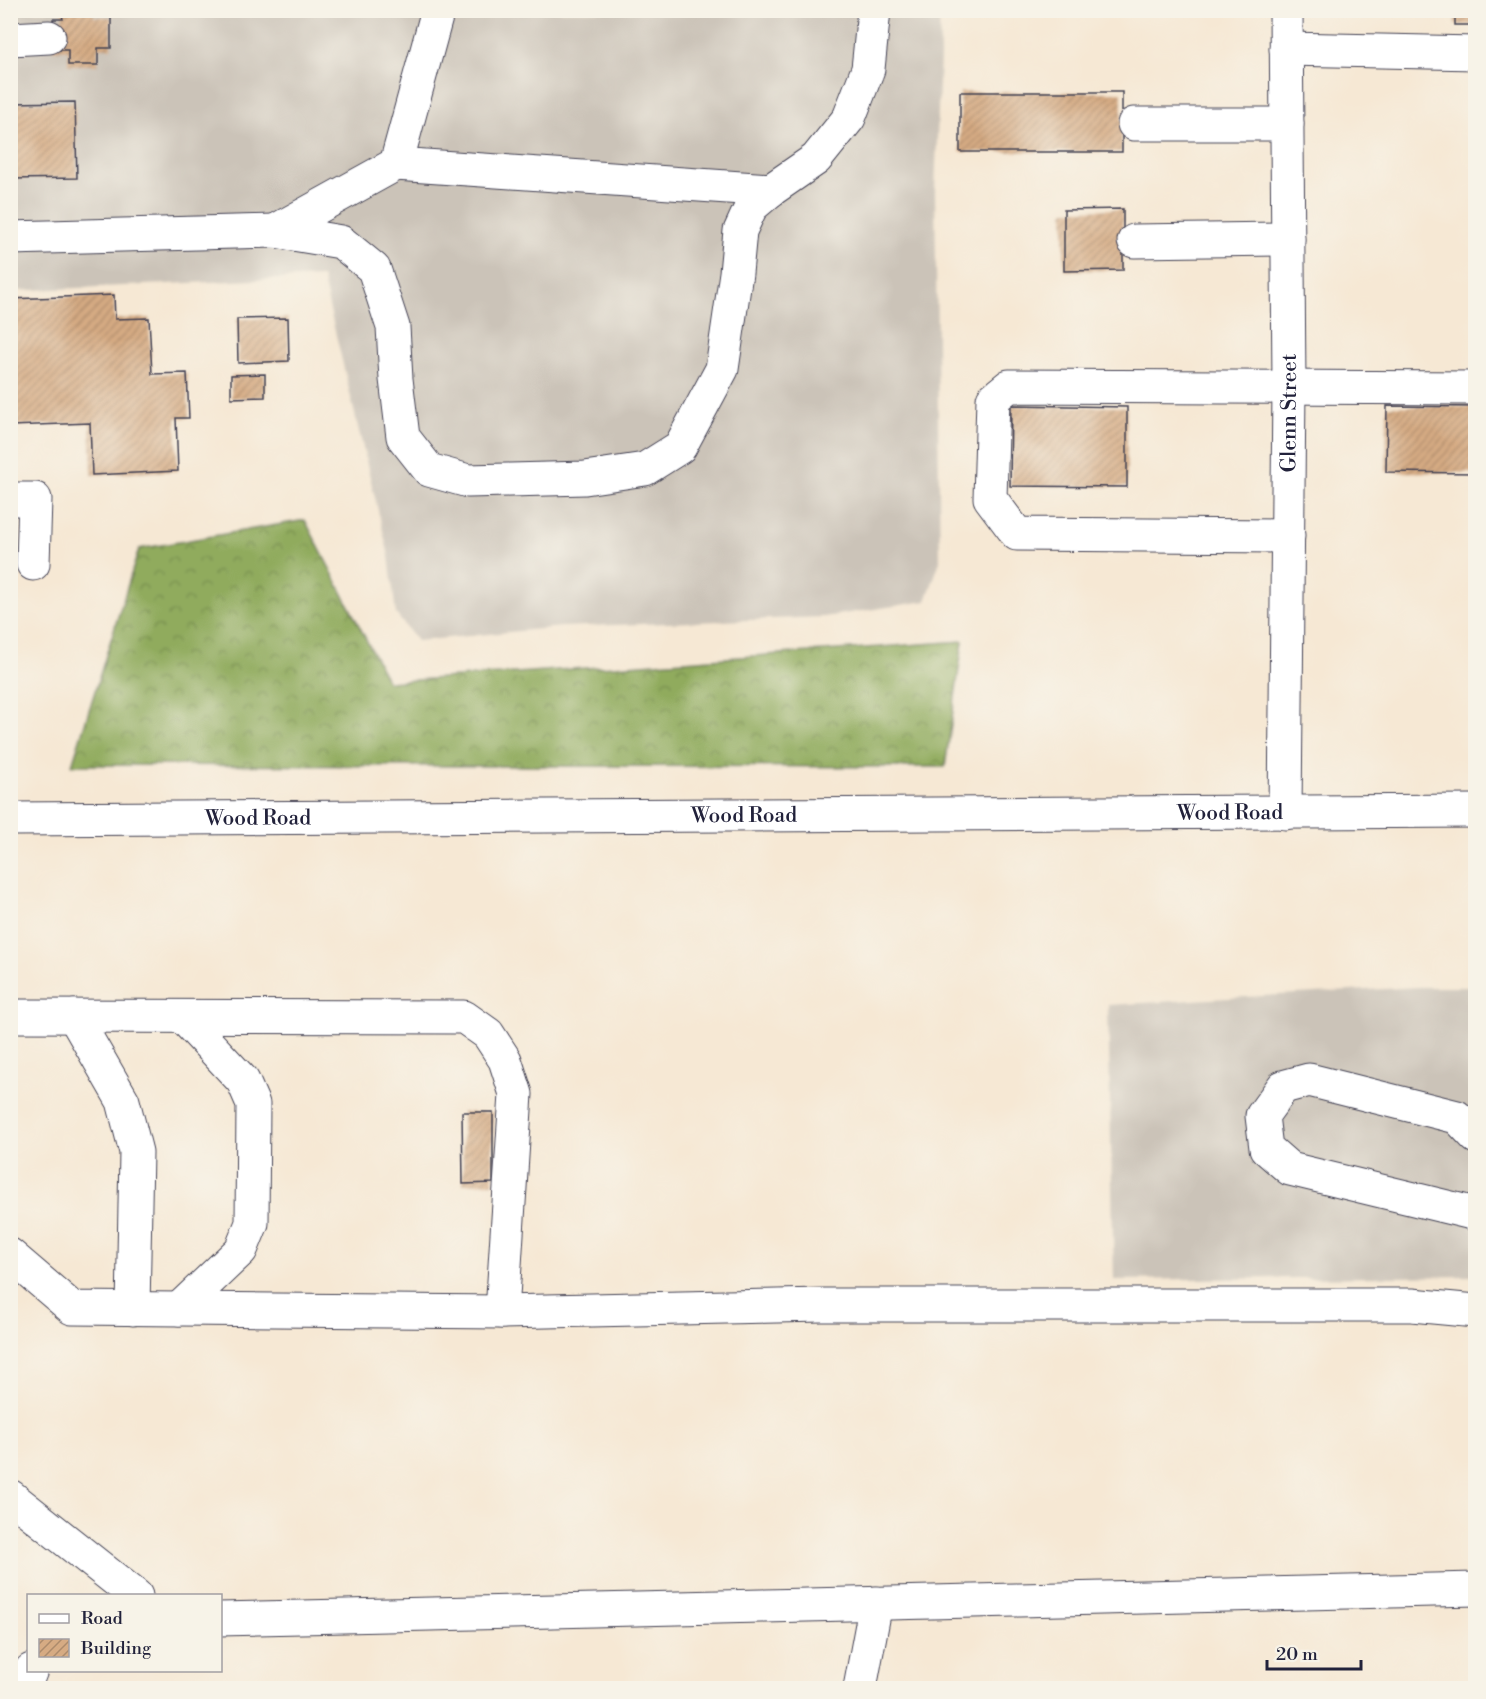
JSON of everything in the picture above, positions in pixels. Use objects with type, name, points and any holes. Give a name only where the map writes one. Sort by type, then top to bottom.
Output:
[{"type":"street","points":[[396,164],[438,10]]},
{"type":"street","points":[[10,238],[275,231],[341,242],[374,269],[393,327],[403,437],[429,470],[468,481],[585,478],[645,469],[680,447],[722,369],[740,231],[751,207],[816,159],[849,118],[868,69],[874,10]]},
{"type":"street","name":"Glenn Street","points":[[1285,813],[1289,386],[1286,10]]},
{"type":"street","points":[[10,39],[49,37]]},
{"type":"street","points":[[1286,50],[1476,53]]},
{"type":"street","points":[[1134,124],[1287,124]]},
{"type":"street","points":[[275,231],[396,164],[771,190]]},
{"type":"street","points":[[1134,241],[1288,239]]},
{"type":"street","points":[[1288,536],[1017,534],[990,498],[993,399],[1009,386],[1476,388]]},
{"type":"street","points":[[10,499],[35,499],[33,564]]},
{"type":"street","name":"Wood Road","points":[[10,819],[1476,811]]},
{"type":"street","points":[[10,1016],[464,1017],[488,1034],[505,1060],[516,1094],[502,1312]]},
{"type":"street","points":[[74,1016],[123,1101],[136,1152],[133,1309]]},
{"type":"street","points":[[179,1309],[241,1250],[252,1223],[253,1104],[243,1081],[183,1017]]},
{"type":"street","points":[[1476,1137],[1457,1118],[1309,1080],[1283,1087],[1262,1116],[1266,1148],[1290,1169],[1476,1214]]},
{"type":"street","points":[[10,1255],[72,1308],[502,1312],[821,1305],[1412,1305],[1476,1311]]},
{"type":"street","points":[[10,1496],[133,1594]]},
{"type":"street","points":[[222,1619],[1476,1589]]},
{"type":"street","points":[[860,1689],[876,1603]]},
{"type":"street","points":[[24,1689],[31,1672]]},
{"type":"shaded area","points":[[10,11],[939,11],[940,56],[935,192],[940,561],[926,601],[824,617],[561,627],[417,641],[396,614],[389,556],[322,277],[11,291]]},
{"type":"shaded area","points":[[1419,987],[1475,987],[1475,1276],[1114,1280],[1108,1005]]},
{"type":"green space","points":[[305,520],[388,682],[963,641],[945,767],[72,765],[139,549]]},
{"type":"building","points":[[61,10],[94,10],[94,17],[111,17],[111,48],[98,48],[98,65],[68,65],[68,50],[53,50],[53,19],[63,19]]},
{"type":"building","points":[[1455,10],[1476,10],[1476,25],[1455,25]]},
{"type":"building","points":[[960,92],[1122,92],[1122,152],[960,152]]},
{"type":"building","points":[[75,102],[77,178],[10,179],[10,103]]},
{"type":"building","points":[[1123,209],[1123,270],[1064,271],[1064,210]]},
{"type":"building","points":[[114,295],[115,319],[149,318],[152,374],[187,373],[189,418],[176,418],[178,471],[92,475],[90,423],[10,426],[10,299]]},
{"type":"building","points":[[288,318],[289,361],[238,363],[237,319]]},
{"type":"building","points":[[265,374],[265,397],[231,398],[231,375]]},
{"type":"building","points":[[1011,405],[1127,407],[1127,487],[1010,486]]},
{"type":"building","points":[[1387,406],[1476,407],[1476,473],[1386,472]]},
{"type":"building","points":[[462,1112],[493,1112],[493,1183],[463,1184]]}]
